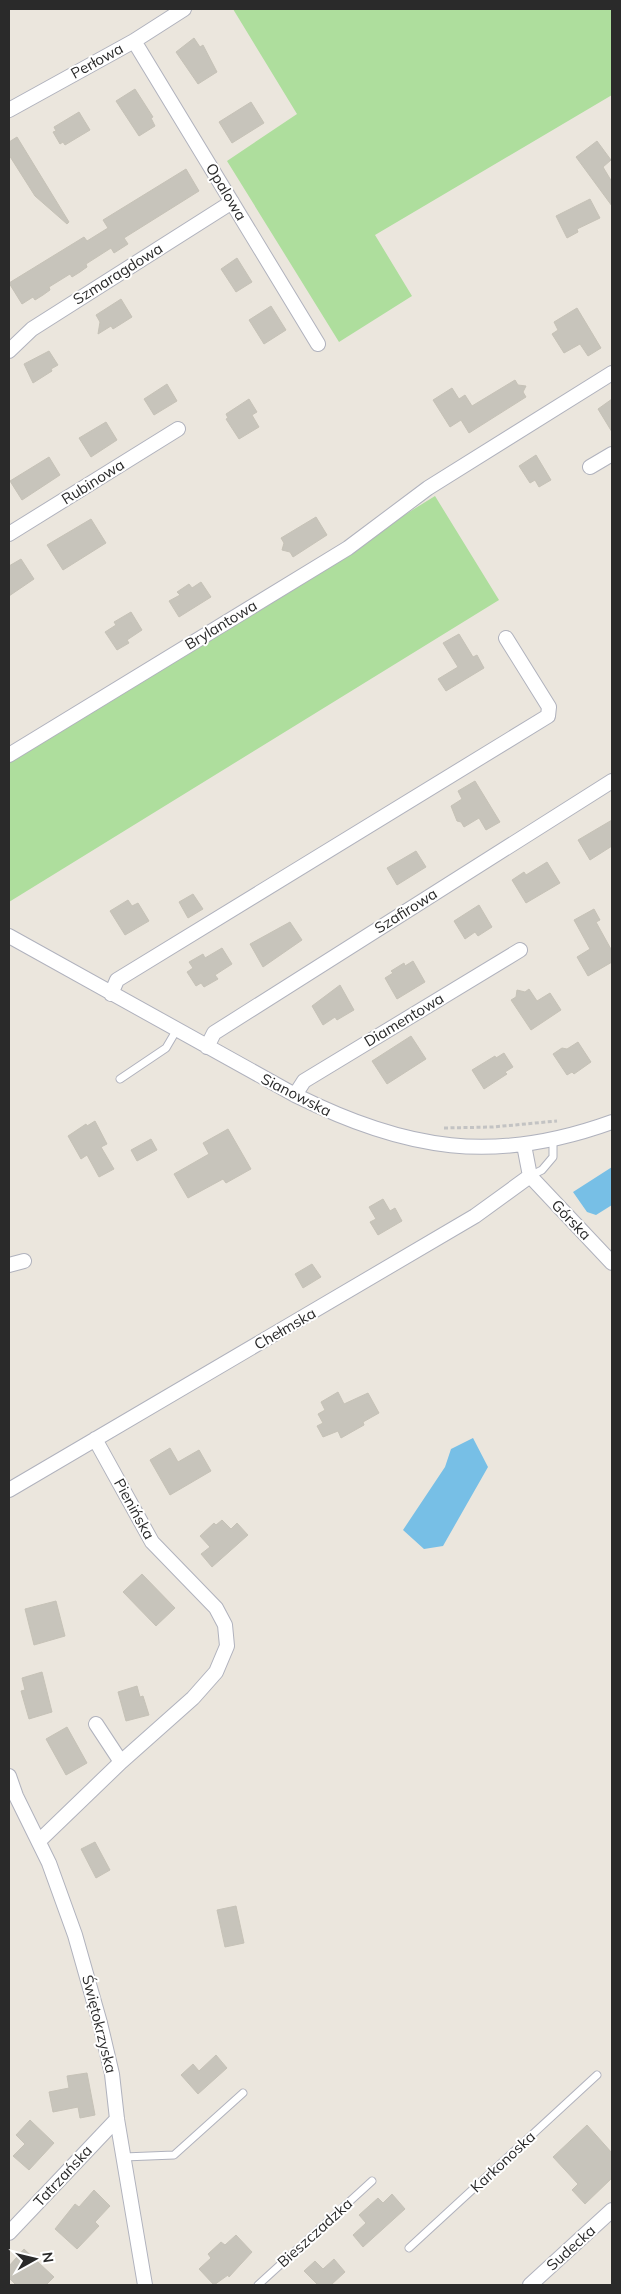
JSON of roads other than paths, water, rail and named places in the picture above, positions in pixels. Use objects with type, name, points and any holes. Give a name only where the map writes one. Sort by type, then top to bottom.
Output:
[{"type":"street","name":"Perłowa","points":[[9,110],[134,41],[184,9]]},
{"type":"street","name":"Opalowa","points":[[134,41],[318,344]]},
{"type":"street","name":"Szmaragdowa","points":[[9,351],[32,329],[232,202]]},
{"type":"street","name":"Brylantowa","points":[[9,756],[348,548],[428,488],[612,373]]},
{"type":"street","name":"Rubinowa","points":[[9,534],[178,429]]},
{"type":"street","points":[[590,467],[612,454]]},
{"type":"street","points":[[112,994],[118,980],[548,716],[549,707],[506,638]]},
{"type":"street","name":"Szafirowa","points":[[206,1047],[214,1033],[612,780]]},
{"type":"street","name":"Sianowska","points":[[9,936],[295,1096],[333,1114],[385,1132],[434,1144],[483,1148],[524,1145],[582,1133],[612,1122]]},
{"type":"street","name":"Diamentowa","points":[[295,1096],[304,1081],[520,950]]},
{"type":"street","points":[[524,1145],[530,1176]]},
{"type":"street","name":"Górska","points":[[530,1176],[612,1263]]},
{"type":"street","name":"Chełmska","points":[[9,1490],[475,1216],[530,1176]]},
{"type":"street","points":[[9,1265],[24,1261]]},
{"type":"street","name":"Pienińska","points":[[95,1439],[152,1542],[216,1608],[225,1625],[227,1646],[216,1672],[193,1698],[121,1762]]},
{"type":"street","points":[[39,1841],[121,1762],[96,1724]]},
{"type":"street","name":"Świętokrzyska","points":[[9,1776],[49,1863],[75,1936],[100,2022],[112,2074],[117,2118],[146,2285]]},
{"type":"street","name":"Tatrzańska","points":[[9,2233],[117,2118]]},
{"type":"street","name":"Sudecka","points":[[530,2285],[612,2210]]},
{"type":"lane","points":[[120,1078],[166,1048],[176,1031]]},
{"type":"lane","points":[[530,1176],[542,1170],[553,1157],[553,1139]]},
{"type":"lane","name":"Karkonoska","points":[[409,2248],[597,2075]]},
{"type":"lane","points":[[124,2157],[174,2155],[243,2093]]},
{"type":"lane","name":"Bieszczadzka","points":[[258,2285],[372,2181]]},
{"type":"water","points":[[612,1167],[612,1205],[596,1215],[587,1212],[573,1192]]},
{"type":"water","points":[[473,1438],[488,1467],[443,1546],[424,1549],[403,1530],[445,1467],[451,1449]]}]
